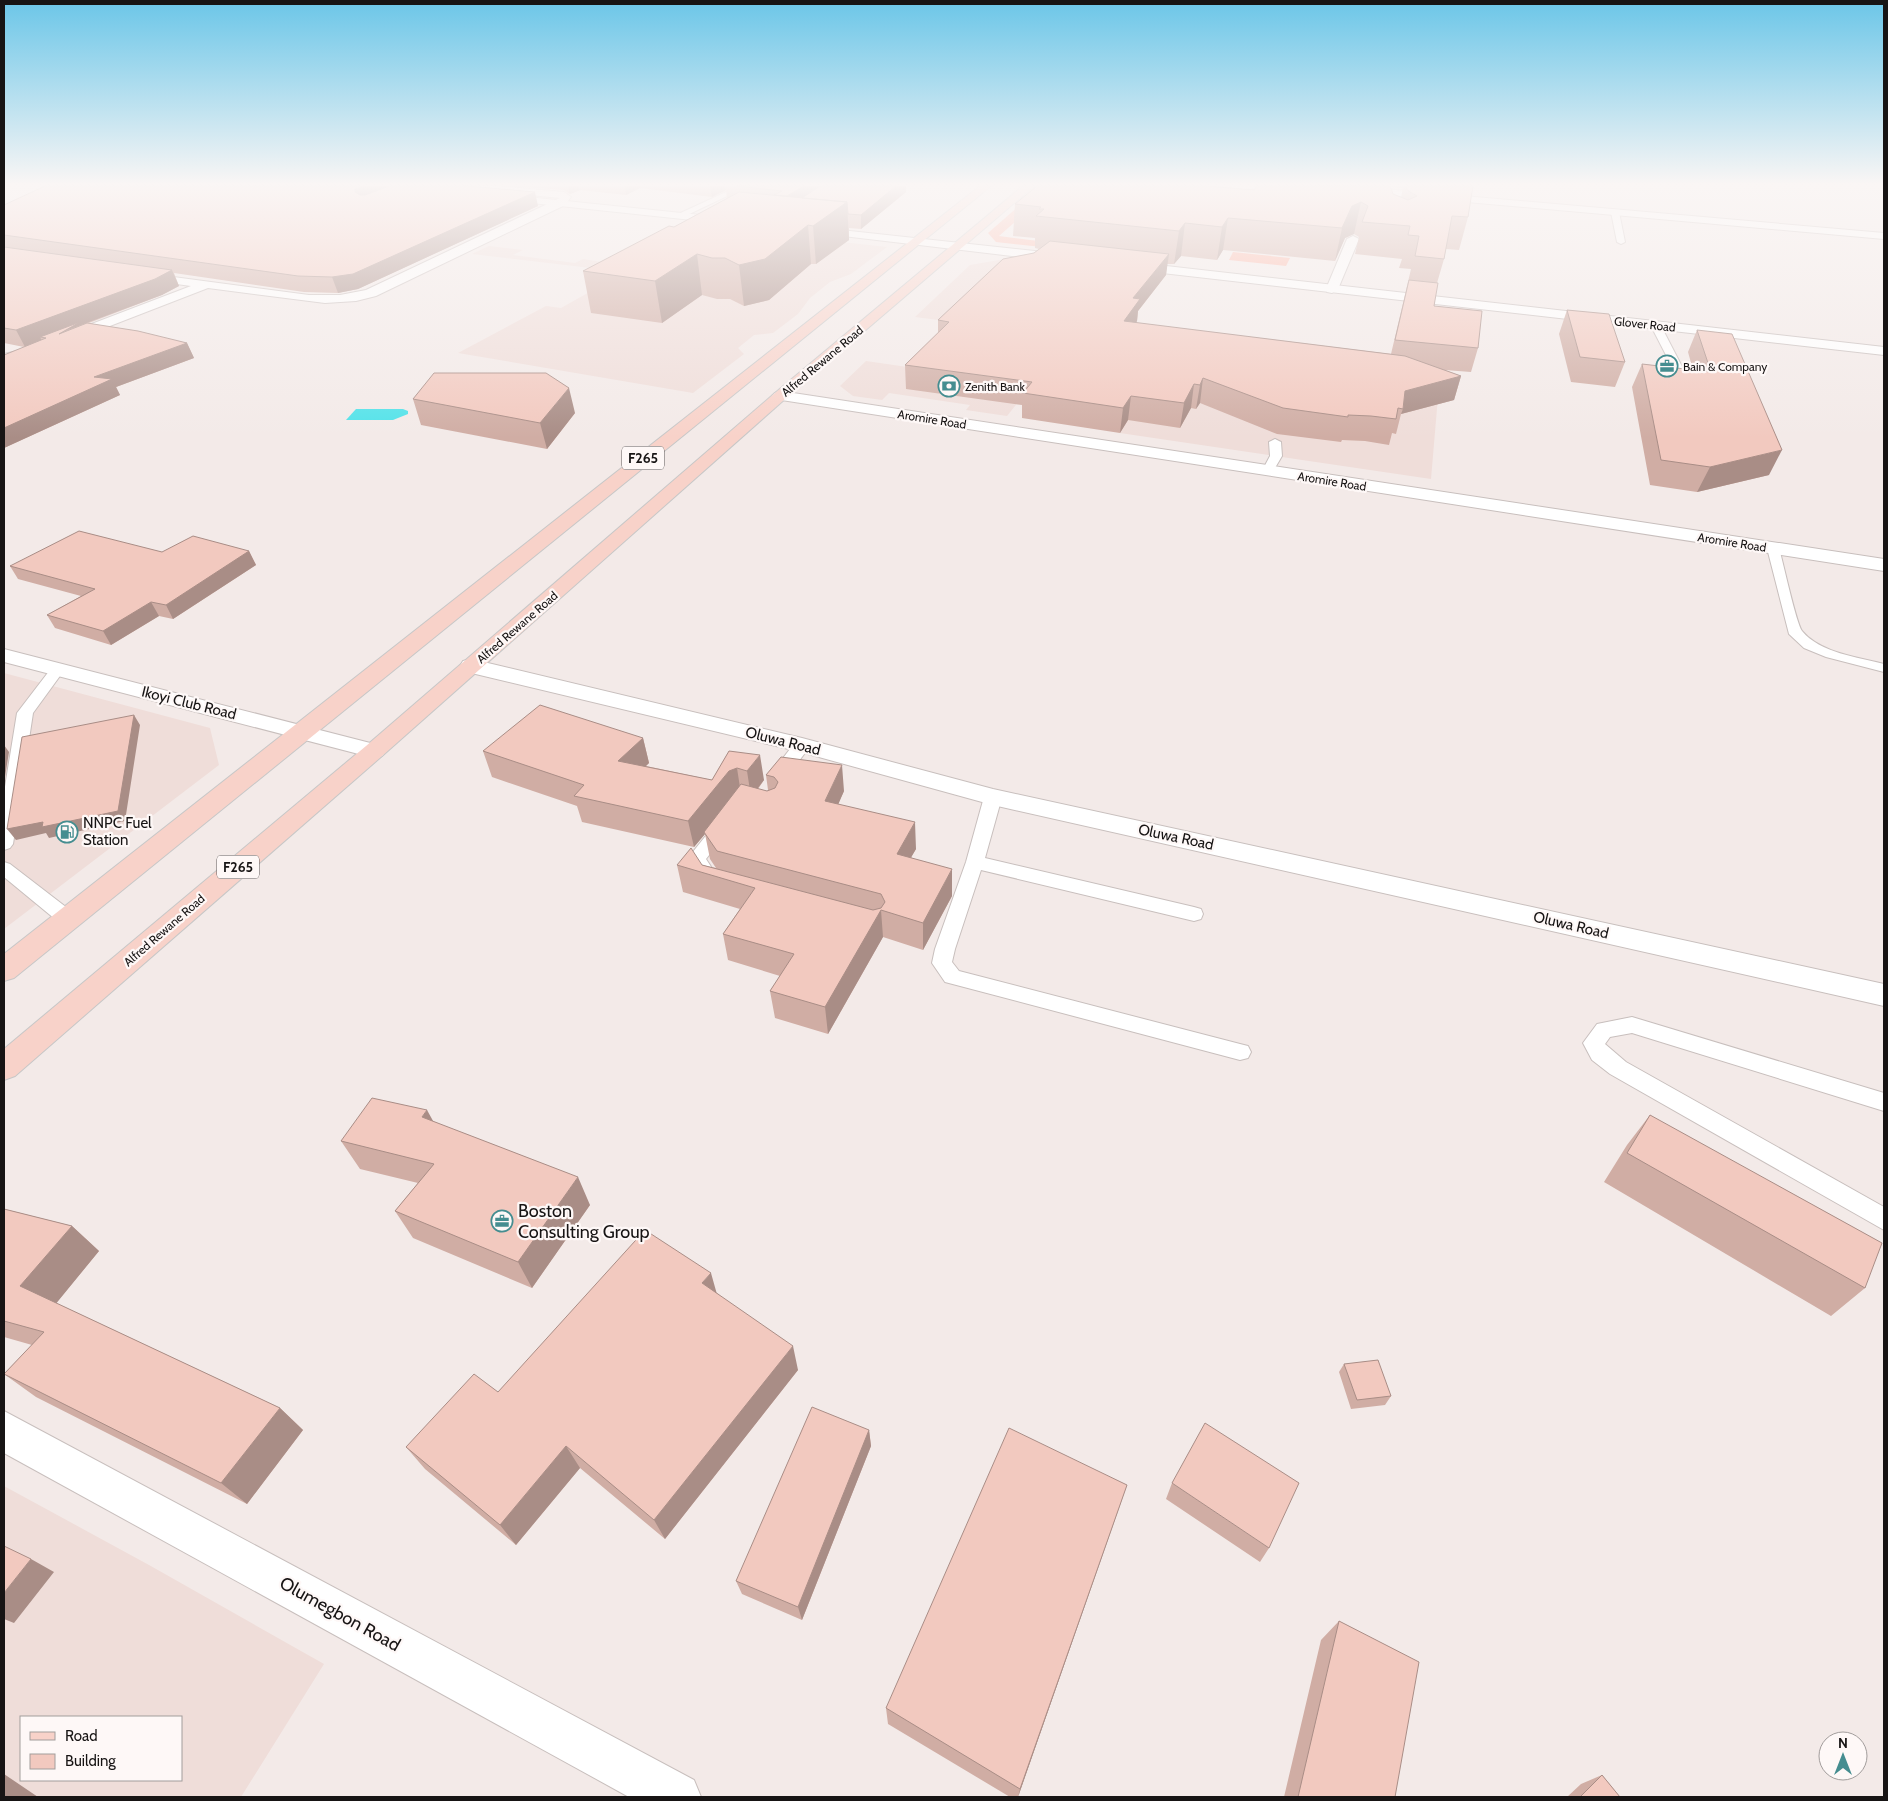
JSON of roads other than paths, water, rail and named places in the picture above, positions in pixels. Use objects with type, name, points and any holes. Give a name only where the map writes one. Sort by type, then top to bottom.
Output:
[{"type":"main road","name":"F265","points":[[4,970],[880,270]]},
{"type":"main road","name":"Alfred Rewane Road","points":[[4,1067],[374,751],[780,396],[930,270]]},
{"type":"main road","points":[[782,347],[826,359]]},
{"type":"main road","points":[[693,418],[742,431]]},
{"type":"street","points":[[130,274],[304,298],[333,300],[354,298],[371,293],[419,270]]},
{"type":"street","name":"Glover Road","points":[[1169,270],[1883,353]]},
{"type":"street","points":[[1332,289],[1340,270]]},
{"type":"street","points":[[4,358],[30,352],[207,284]]},
{"type":"street","name":"Aromire Road","points":[[780,396],[1884,565]]},
{"type":"street","name":"Ikoyi Club Road","points":[[4,655],[374,751]]},
{"type":"street","name":"Oluwa Road","points":[[471,666],[802,745],[993,797],[1884,995]]},
{"type":"street","name":"Olumegbon Road","points":[[4,1431],[677,1797]]},
{"type":"lane","points":[[1656,326],[1661,339],[1686,384]]},
{"type":"lane","points":[[1268,471],[1276,456],[1275,442]]},
{"type":"lane","points":[[1773,548],[1794,631],[1809,644],[1831,654],[1884,668]]},
{"type":"lane","points":[[4,844],[25,713],[58,669]]},
{"type":"lane","points":[[766,793],[802,745]]},
{"type":"lane","points":[[993,797],[942,963],[952,977],[1240,1052]]},
{"type":"lane","points":[[724,888],[715,885],[697,858],[730,816]]},
{"type":"lane","points":[[974,862],[1194,914]]},
{"type":"lane","points":[[4,868],[68,919]]},
{"type":"lane","points":[[1884,1102],[1632,1025],[1604,1030],[1594,1043],[1600,1054],[1618,1068],[1884,1219]]},
{"type":"water","points":[[356,409],[403,409],[408,411],[408,414],[393,420],[346,420]]},
{"type":"place","name":"Bain & Company","points":[[1667,366]]},
{"type":"place","name":"Zenith Bank","points":[[949,386]]},
{"type":"place","name":"NNPC Fuel Station","points":[[67,832]]},
{"type":"place","name":"Boston Consulting Group","points":[[502,1221]]}]
